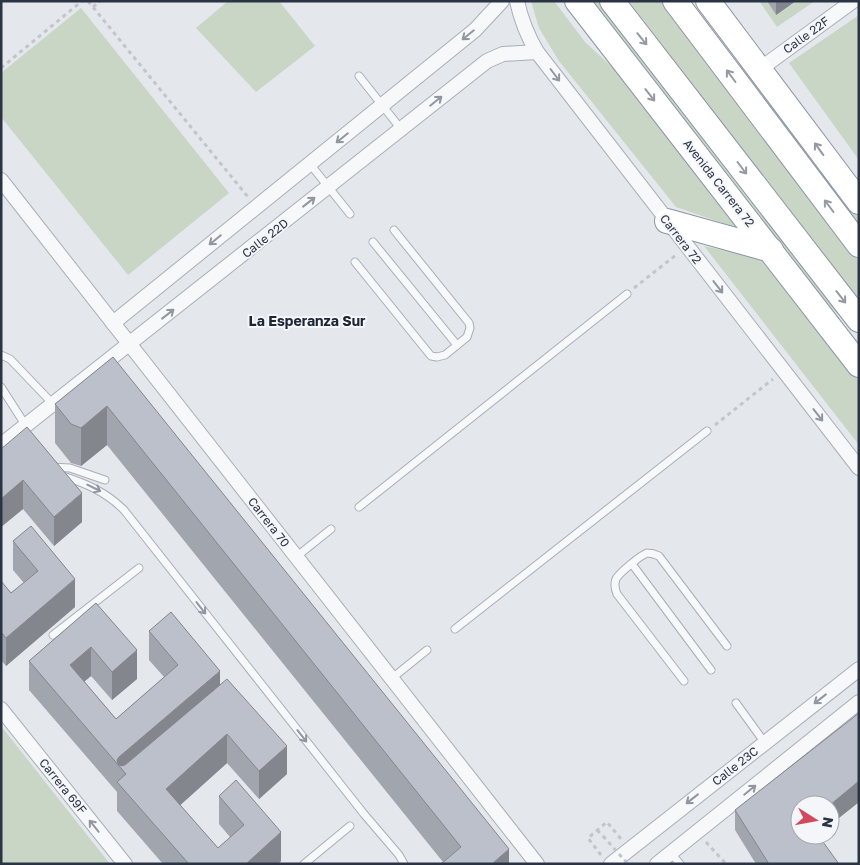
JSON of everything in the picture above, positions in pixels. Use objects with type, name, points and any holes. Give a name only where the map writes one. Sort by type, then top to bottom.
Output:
[{"type":"highway","name":"Avenida Carrera 72","points":[[577,1],[859,365]]},
{"type":"highway","points":[[612,1],[859,320]]},
{"type":"highway","points":[[675,1],[859,245]]},
{"type":"highway","points":[[692,1],[715,10],[859,202]]},
{"type":"highway","points":[[667,222],[771,250]]},
{"type":"street","points":[[113,323],[474,30],[502,1]]},
{"type":"street","name":"Carrera 72","points":[[517,1],[524,25],[537,52],[859,468]]},
{"type":"street","name":"Calle 22F","points":[[760,69],[853,1]]},
{"type":"street","name":"Calle 22D","points":[[1,445],[28,429],[53,405],[487,61],[502,54],[537,52]]},
{"type":"street","name":"Carrera 70","points":[[1,180],[536,864]]},
{"type":"street","name":"Calle 23C","points":[[611,864],[859,669]]},
{"type":"street","points":[[657,864],[859,702]]},
{"type":"street","name":"Carrera 69F","points":[[1,709],[124,864]]},
{"type":"lane","points":[[359,76],[401,129]]},
{"type":"lane","points":[[310,164],[350,214]]},
{"type":"lane","points":[[355,262],[431,356],[441,357],[467,338],[470,333],[469,324],[394,230]]},
{"type":"lane","points":[[373,242],[457,345]]},
{"type":"lane","points":[[359,507],[627,294]]},
{"type":"lane","points":[[1,355],[10,359],[53,405]]},
{"type":"lane","points":[[1,387],[28,429]]},
{"type":"lane","points":[[455,629],[707,431]]},
{"type":"lane","points":[[105,480],[70,468],[49,464],[60,475],[90,485],[103,492],[124,510],[364,814],[399,855],[404,864]]},
{"type":"lane","points":[[296,557],[331,529]]},
{"type":"lane","points":[[684,681],[617,594],[614,586],[615,581],[632,564],[645,554],[653,553],[659,556],[728,646]]},
{"type":"lane","points":[[632,564],[711,670]]},
{"type":"lane","points":[[54,635],[139,568]]},
{"type":"lane","points":[[391,678],[427,650]]},
{"type":"lane","points":[[736,703],[765,743]]},
{"type":"lane","points":[[304,864],[350,826]]},
{"type":"lane","points":[[671,853],[680,864]]},
{"type":"path","points":[[1,68],[82,1]]},
{"type":"path","points":[[88,1],[257,207]]},
{"type":"path","points":[[93,7],[100,1]]},
{"type":"path","points":[[627,294],[687,247]]},
{"type":"path","points":[[707,431],[784,371]]},
{"type":"path","points":[[597,850],[588,838],[597,830],[607,822],[616,834]]},
{"type":"path","points":[[597,830],[628,864]]},
{"type":"path","points":[[697,832],[726,864]]},
{"type":"green space","points":[[228,1],[279,1],[315,46],[256,92],[196,28]]},
{"type":"green space","points":[[531,1],[554,1],[585,42],[633,86],[743,230],[676,207],[559,61],[539,28]]},
{"type":"green space","points":[[587,1],[602,1],[859,331],[859,334],[827,304]]},
{"type":"green space","points":[[629,1],[661,1],[859,260],[859,304]]},
{"type":"green space","points":[[759,1],[767,1],[776,15],[797,1],[815,1],[777,27]]},
{"type":"green space","points":[[81,8],[229,193],[128,275],[1,117],[1,73]]},
{"type":"green space","points":[[859,15],[859,160],[789,63]]},
{"type":"green space","points":[[720,49],[747,71],[859,215],[859,228]]},
{"type":"green space","points":[[704,246],[767,260],[859,381],[859,445]]},
{"type":"green space","points":[[1,726],[110,864],[2,864]]},
{"type":"building","points":[[113,357],[509,849],[492,864],[441,864],[461,847],[107,406],[81,428],[71,424],[55,404]]},
{"type":"building","points":[[27,427],[82,493],[54,517],[23,480],[1,499],[1,449]]},
{"type":"building","points":[[31,526],[75,579],[6,638],[1,632],[1,581],[11,593],[38,571],[13,541]]},
{"type":"building","points":[[96,603],[137,650],[112,672],[91,647],[70,665],[116,719],[178,665],[149,631],[171,612],[220,671],[119,757],[117,760],[118,764],[121,766],[125,765],[227,679],[287,746],[259,771],[227,734],[166,789],[218,848],[244,825],[219,796],[236,780],[281,832],[246,864],[189,864],[117,782],[126,774],[29,661]]},
{"type":"building","points":[[859,713],[859,781],[840,797],[840,795],[790,795],[790,845],[825,845],[839,864],[769,864],[735,810]]},
{"type":"district","name":"La Esperanza Sur","points":[[307,320]]}]
